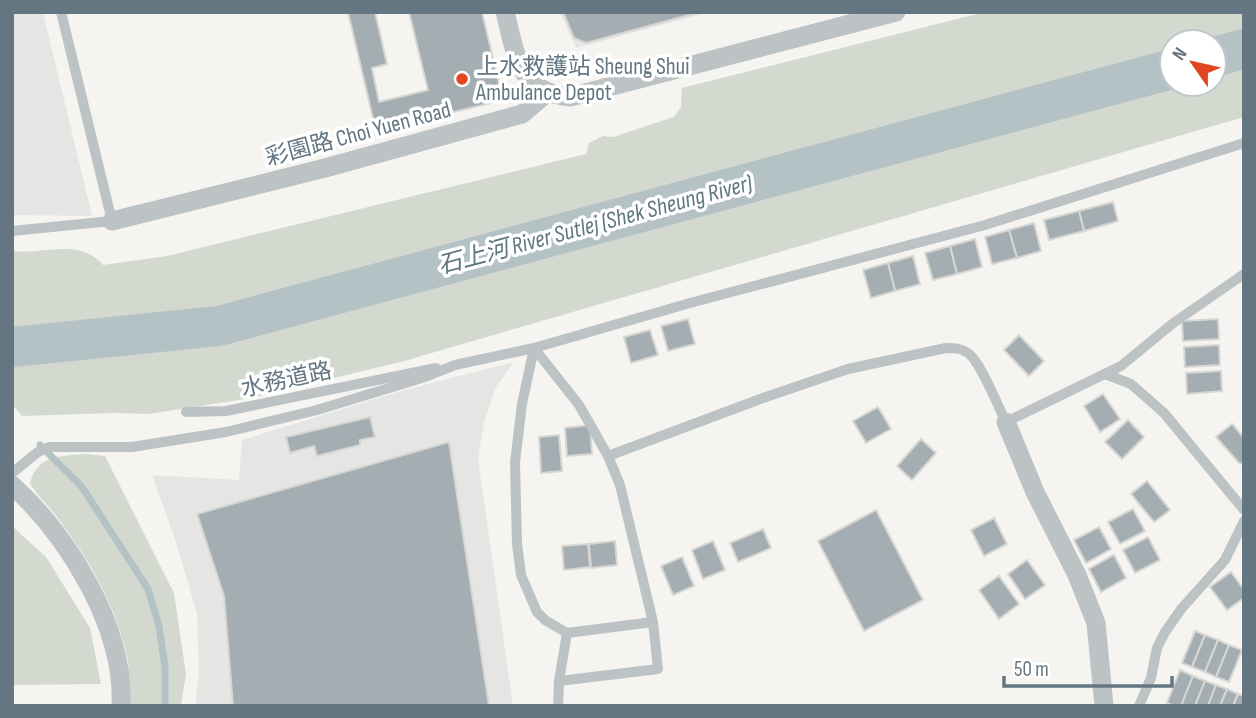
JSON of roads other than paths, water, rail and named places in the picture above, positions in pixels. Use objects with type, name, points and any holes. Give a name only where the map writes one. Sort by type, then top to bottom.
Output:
[{"type":"street","points":[[505,12],[523,72],[547,93],[570,97],[896,12]]},
{"type":"street","name":"彩園路 Choi Yuen Road","points":[[112,221],[326,169],[522,114],[547,93]]},
{"type":"street","points":[[1006,422],[1035,492],[1077,575],[1096,623],[1104,706]]},
{"type":"street","points":[[12,485],[36,506],[83,574],[110,638],[122,690],[121,706]]},
{"type":"lane","points":[[12,231],[112,221],[61,12]]},
{"type":"lane","points":[[12,473],[23,462],[49,447],[132,447],[226,432],[317,410],[422,378],[454,365],[534,348],[985,225],[1244,143]]},
{"type":"lane","points":[[608,456],[848,369],[946,348],[960,349],[969,354],[1006,422],[1121,366],[1172,324],[1244,274]]},
{"type":"lane","points":[[534,348],[579,405],[608,456],[620,485],[653,622],[658,669],[559,681]]},
{"type":"lane","points":[[534,348],[522,404],[515,462],[517,544],[521,575],[537,612],[545,621],[568,633],[653,622]]},
{"type":"lane","name":"水務道路","points":[[186,412],[226,411],[454,365]]},
{"type":"lane","points":[[1105,374],[1131,384],[1164,413],[1244,510]]},
{"type":"lane","points":[[1139,706],[1151,678],[1157,648],[1165,632],[1182,608],[1225,560],[1244,521]]},
{"type":"lane","points":[[558,706],[559,681],[568,633]]},
{"type":"waterway","name":"石上河 River Sutlej (Shek Sheung River)","points":[[1228,53],[1244,49]]},
{"type":"waterway","name":"石上河 River Sutlej (Shek Sheung River)","points":[[12,347],[219,326],[1158,73]]},
{"type":"waterway","points":[[40,445],[82,487],[148,589],[159,626],[165,667],[165,706]]},
{"type":"place","name":"上水救護站 Sheung Shui Ambulance Depot","points":[[462,79]]}]
